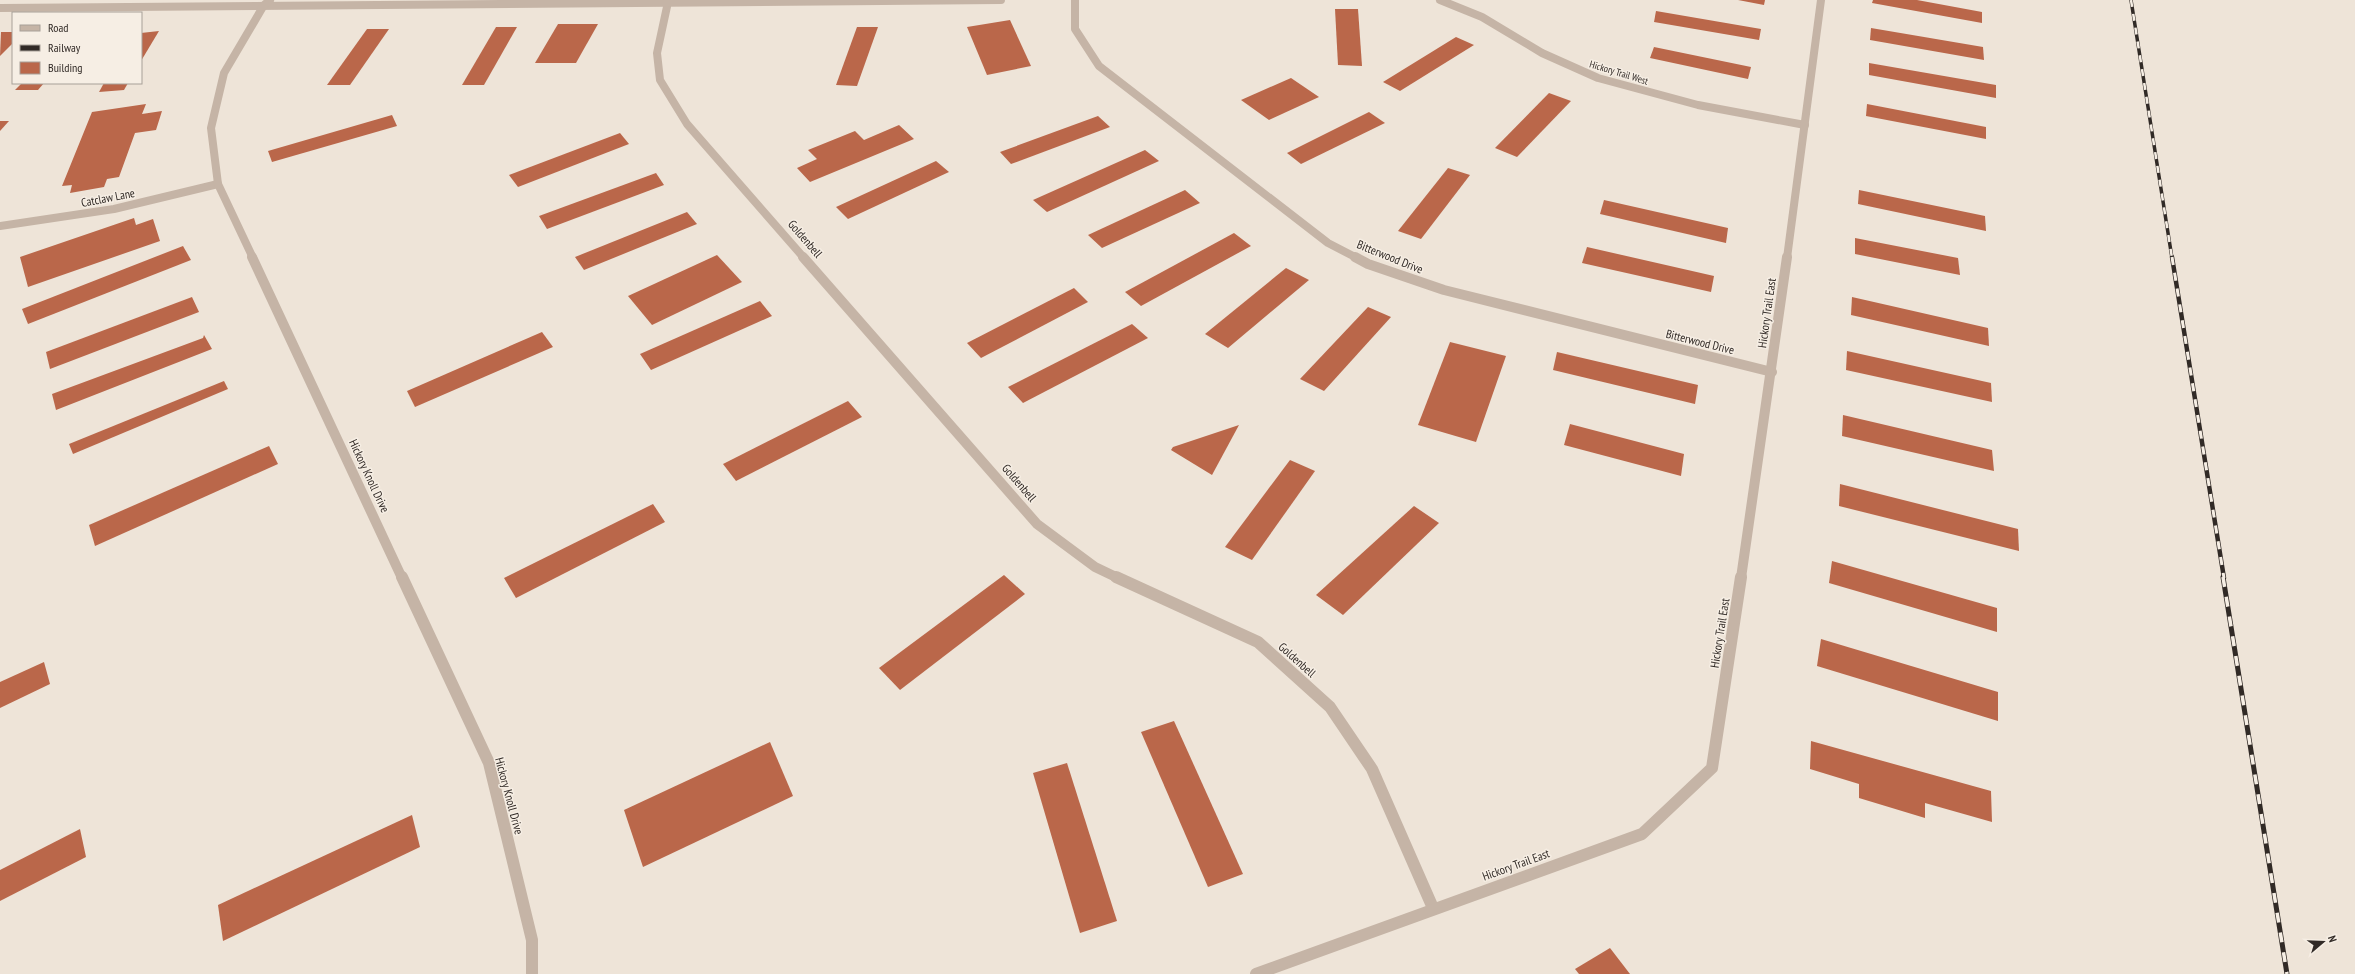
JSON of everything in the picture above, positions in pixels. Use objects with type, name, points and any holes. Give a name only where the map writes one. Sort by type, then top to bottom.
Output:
[{"type":"street","points":[[0,8],[267,2],[1001,0]]},
{"type":"street","name":"Bitterwood Drive","points":[[1075,0],[1075,29],[1099,66],[1322,238],[1368,264],[1444,290],[1772,372]]},
{"type":"street","name":"Hickory Trail West","points":[[1441,0],[1482,17],[1542,53],[1598,78],[1698,105],[1805,125]]},
{"type":"street","name":"Hickory Trail East","points":[[1256,974],[1433,908],[1642,834],[1712,768],[1772,372],[1821,0]]},
{"type":"street","name":"Hickory Knoll Drive","points":[[267,2],[224,73],[211,128],[218,184],[489,763],[532,940],[532,974]]},
{"type":"street","name":"Goldenbell","points":[[668,2],[657,53],[660,80],[687,124],[1037,524],[1095,567],[1258,642],[1330,707],[1372,769],[1433,908]]},
{"type":"street","name":"Catclaw Lane","points":[[0,226],[114,209],[218,184]]},
{"type":"building","points":[[1738,0],[1765,0],[1764,5]]},
{"type":"building","points":[[1873,0],[1917,0],[1982,12],[1982,23],[1872,3]]},
{"type":"building","points":[[1335,9],[1358,9],[1362,66],[1338,65]]},
{"type":"building","points":[[1656,11],[1761,29],[1759,40],[1654,22]]},
{"type":"building","points":[[1010,20],[1031,66],[987,75],[967,27]]},
{"type":"building","points":[[558,24],[598,24],[576,63],[535,63]]},
{"type":"building","points":[[496,27],[517,27],[484,85],[462,85]]},
{"type":"building","points":[[857,27],[878,27],[857,86],[836,85]]},
{"type":"building","points":[[1871,28],[1983,47],[1984,60],[1870,40]]},
{"type":"building","points":[[367,29],[389,29],[350,85],[327,85]]},
{"type":"building","points":[[159,31],[142,59],[142,33]]},
{"type":"building","points":[[1,32],[12,32],[12,44],[0,56]]},
{"type":"building","points":[[1456,37],[1474,45],[1400,91],[1383,82]]},
{"type":"building","points":[[1654,47],[1751,67],[1748,79],[1650,58]]},
{"type":"building","points":[[1869,63],[1996,85],[1996,98],[1869,75]]},
{"type":"building","points":[[1291,78],[1319,97],[1269,120],[1241,100]]},
{"type":"building","points":[[21,84],[43,84],[38,90],[15,90]]},
{"type":"building","points":[[103,84],[127,84],[124,90],[99,92]]},
{"type":"building","points":[[1549,93],[1571,101],[1517,157],[1495,148]]},
{"type":"building","points":[[146,104],[142,114],[162,111],[156,130],[135,133],[119,177],[107,179],[104,187],[70,193],[72,185],[62,186],[92,112]]},
{"type":"building","points":[[1867,104],[1986,127],[1986,139],[1866,116]]},
{"type":"building","points":[[1369,112],[1385,123],[1301,164],[1287,153]]},
{"type":"building","points":[[392,115],[397,126],[272,162],[268,151]]},
{"type":"building","points":[[1098,116],[1110,127],[1011,164],[1000,152]]},
{"type":"building","points":[[0,121],[9,121],[0,131]]},
{"type":"building","points":[[899,125],[914,139],[810,182],[797,168],[817,159],[808,150],[855,131],[864,140]]},
{"type":"building","points":[[620,133],[629,144],[518,187],[509,175]]},
{"type":"building","points":[[1145,150],[1159,161],[1047,212],[1033,200]]},
{"type":"building","points":[[936,161],[949,172],[848,219],[836,207]]},
{"type":"building","points":[[1448,168],[1470,175],[1421,239],[1398,231]]},
{"type":"building","points":[[656,173],[664,185],[547,229],[539,216]]},
{"type":"building","points":[[1185,190],[1200,203],[1102,248],[1088,235]]},
{"type":"building","points":[[1859,190],[1985,216],[1986,231],[1858,204]]},
{"type":"building","points":[[1604,200],[1728,228],[1726,243],[1600,214]]},
{"type":"building","points":[[687,212],[697,224],[584,270],[575,257]]},
{"type":"building","points":[[134,218],[136,225],[153,219],[160,241],[28,287],[20,257]]},
{"type":"building","points":[[1234,233],[1251,246],[1141,306],[1125,292]]},
{"type":"building","points":[[1855,238],[1958,258],[1960,275],[1855,254]]},
{"type":"building","points":[[183,246],[191,260],[28,324],[22,309]]},
{"type":"building","points":[[1587,247],[1714,276],[1711,292],[1582,263]]},
{"type":"building","points":[[717,255],[742,282],[652,325],[628,296]]},
{"type":"building","points":[[1286,268],[1309,280],[1228,348],[1205,334]]},
{"type":"building","points":[[1074,288],[1088,302],[981,358],[967,343]]},
{"type":"building","points":[[192,297],[199,312],[50,369],[46,352]]},
{"type":"building","points":[[1852,297],[1988,328],[1989,346],[1851,315]]},
{"type":"building","points":[[760,301],[772,316],[651,370],[640,354]]},
{"type":"building","points":[[1368,307],[1391,317],[1324,391],[1300,379]]},
{"type":"building","points":[[1132,324],[1148,338],[1023,403],[1008,387]]},
{"type":"building","points":[[542,332],[553,347],[415,407],[407,391]]},
{"type":"building","points":[[204,335],[212,349],[56,410],[52,394],[203,338]]},
{"type":"building","points":[[1450,342],[1506,356],[1476,442],[1418,425]]},
{"type":"building","points":[[1847,351],[1991,383],[1992,402],[1846,370]]},
{"type":"building","points":[[1557,352],[1698,385],[1695,404],[1553,370]]},
{"type":"building","points":[[224,381],[228,389],[73,454],[69,444]]},
{"type":"building","points":[[848,401],[862,417],[736,481],[723,464]]},
{"type":"building","points":[[1843,415],[1992,450],[1994,471],[1842,436]]},
{"type":"building","points":[[1570,424],[1684,454],[1681,476],[1564,445]]},
{"type":"building","points":[[1239,425],[1212,475],[1171,450],[1173,447]]},
{"type":"building","points":[[269,446],[278,464],[95,546],[89,525]]},
{"type":"building","points":[[1290,460],[1315,471],[1252,560],[1225,547]]},
{"type":"building","points":[[1840,484],[2018,529],[2019,551],[1839,506]]},
{"type":"building","points":[[653,504],[665,522],[516,598],[504,578]]},
{"type":"building","points":[[1414,506],[1439,523],[1343,615],[1316,595]]},
{"type":"building","points":[[1832,561],[1997,608],[1997,632],[1829,583]]},
{"type":"building","points":[[1004,575],[1025,594],[900,690],[879,668]]},
{"type":"building","points":[[1821,639],[1998,692],[1998,721],[1817,666]]},
{"type":"building","points":[[44,662],[50,684],[0,708],[0,682]]},
{"type":"building","points":[[1174,721],[1243,874],[1208,887],[1141,732]]},
{"type":"building","points":[[1811,741],[1991,791],[1992,822],[1925,803],[1925,818],[1859,798],[1859,784],[1810,769]]},
{"type":"building","points":[[770,742],[793,796],[643,867],[624,810]]},
{"type":"building","points":[[1067,763],[1117,921],[1080,933],[1033,773]]},
{"type":"building","points":[[412,815],[420,847],[223,941],[218,905]]},
{"type":"building","points":[[80,829],[86,857],[0,901],[0,870]]},
{"type":"building","points":[[1610,948],[1630,974],[1579,974],[1575,969]]},
{"type":"railway","points":[[2131,0],[2172,258]]},
{"type":"railway","points":[[2172,257],[2224,578]]},
{"type":"railway","points":[[2223,577],[2287,974]]}]
